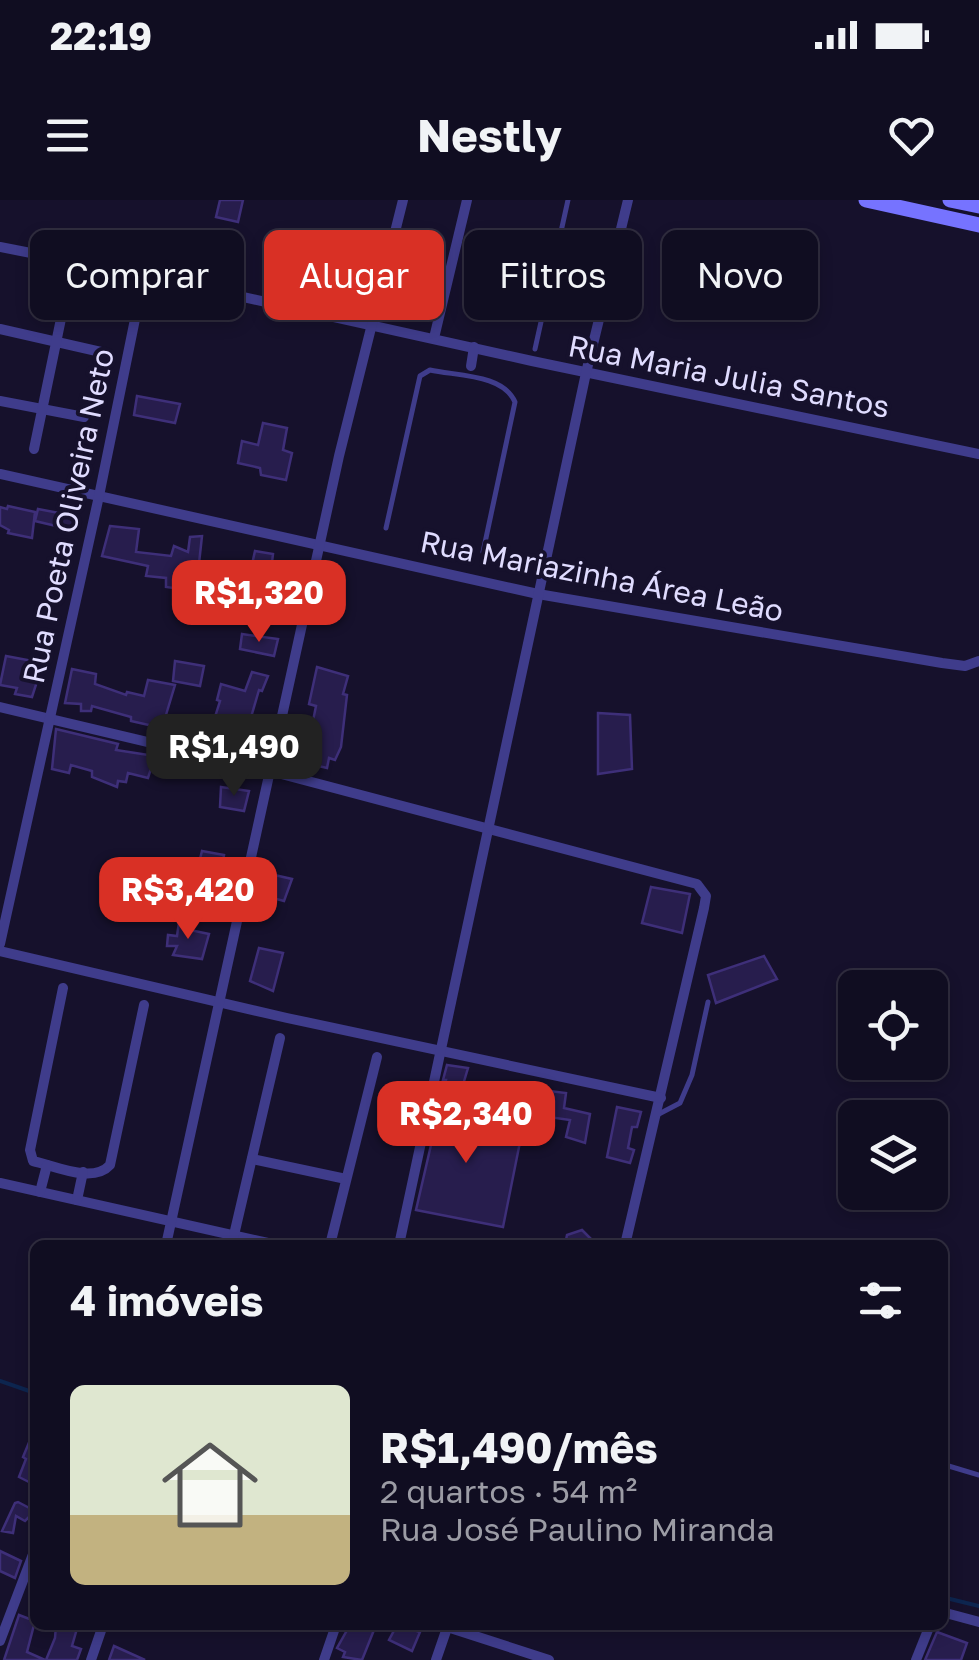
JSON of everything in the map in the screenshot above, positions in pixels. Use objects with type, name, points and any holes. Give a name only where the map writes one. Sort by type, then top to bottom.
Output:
[{"type":"street","points":[[167,1240],[319,546],[403,200]]},
{"type":"street","points":[[434,338],[466,200]]},
{"type":"street","points":[[400,1240],[586,373],[628,200]]},
{"type":"street","points":[[866,200],[979,225]]},
{"type":"street","points":[[950,200],[979,206]]},
{"type":"street","name":"Rua Maria Julia Santos","points":[[0,246],[30,252]]},
{"type":"street","name":"Rua Maria Julia Santos","points":[[244,296],[532,362],[979,454]]},
{"type":"street","points":[[34,449],[61,320]]},
{"type":"street","name":"Rua Poeta Oliveira Neto","points":[[0,947],[135,320]]},
{"type":"street","points":[[0,329],[102,352]]},
{"type":"street","points":[[469,372],[474,347]]},
{"type":"street","points":[[532,362],[535,349]]},
{"type":"street","points":[[0,401],[84,417]]},
{"type":"street","name":"Rua Mariazinha Área Leão","points":[[0,474],[538,594],[942,663],[965,666],[979,661]]},
{"type":"street","points":[[0,707],[270,771],[697,884],[706,896],[704,908],[626,1240]]},
{"type":"street","points":[[0,947],[443,1052],[662,1098]]},
{"type":"street","points":[[64,988],[30,1150],[33,1161],[93,1175],[110,1165],[144,1005]]},
{"type":"street","points":[[234,1235],[280,1038]]},
{"type":"street","points":[[331,1240],[377,1057]]},
{"type":"street","points":[[252,1159],[346,1179]]},
{"type":"street","points":[[40,1192],[47,1164]]},
{"type":"street","points":[[77,1200],[83,1172]]},
{"type":"street","points":[[0,1182],[256,1240]]},
{"type":"street","points":[[0,1641],[30,1562]]},
{"type":"street","points":[[948,1614],[979,1622]]},
{"type":"street","points":[[90,1660],[100,1630]]},
{"type":"street","points":[[324,1660],[334,1630]]},
{"type":"street","points":[[436,1660],[442,1630]]},
{"type":"street","points":[[455,1630],[543,1659]]},
{"type":"street","points":[[916,1660],[928,1630]]},
{"type":"lane","points":[[535,349],[568,200]]},
{"type":"lane","points":[[386,528],[420,376],[430,370],[469,372],[500,383],[510,390],[515,402],[483,552]]},
{"type":"lane","points":[[657,1114],[680,1102],[692,1074],[708,1002]]},
{"type":"lane","points":[[948,1466],[979,1475]]},
{"type":"building","points":[[220,200],[243,200],[238,222],[216,217]]},
{"type":"building","points":[[137,396],[180,404],[175,423],[134,415]]},
{"type":"building","points":[[263,423],[287,428],[283,450],[292,453],[286,480],[261,475],[260,468],[238,463],[242,441],[258,445]]},
{"type":"building","points":[[0,507],[35,512],[32,538],[8,533],[0,525]]},
{"type":"building","points":[[38,509],[75,516],[73,530],[35,521]]},
{"type":"building","points":[[110,526],[139,529],[136,552],[171,556],[174,546],[188,552],[190,537],[202,536],[196,591],[166,587],[166,578],[146,576],[148,566],[102,556]]},
{"type":"building","points":[[255,551],[273,554],[271,571],[251,569]]},
{"type":"building","points":[[242,634],[278,639],[274,656],[240,649]]},
{"type":"building","points":[[6,656],[43,663],[32,697],[15,694],[17,688],[0,685]]},
{"type":"building","points":[[175,661],[204,666],[200,686],[173,681]]},
{"type":"building","points":[[317,667],[348,676],[343,694],[347,695],[341,747],[335,760],[329,758],[327,768],[297,761],[301,745],[308,746],[316,706],[309,704]]},
{"type":"building","points":[[72,669],[96,674],[95,684],[126,695],[127,692],[144,696],[148,680],[175,685],[162,728],[92,706],[91,711],[81,711],[81,704],[65,703]]},
{"type":"building","points":[[252,672],[268,676],[262,691],[259,690],[249,724],[257,726],[251,750],[209,736],[221,684],[245,691]]},
{"type":"building","points":[[598,713],[630,715],[632,769],[598,774]]},
{"type":"building","points":[[56,729],[118,744],[116,750],[155,756],[148,778],[128,773],[126,782],[118,781],[117,787],[92,777],[92,771],[71,765],[69,773],[52,769]]},
{"type":"building","points":[[221,787],[249,791],[244,811],[220,807]]},
{"type":"building","points":[[202,851],[224,855],[221,872],[198,867]]},
{"type":"building","points":[[270,874],[292,879],[284,901],[265,896]]},
{"type":"building","points":[[651,887],[690,894],[682,933],[642,923]]},
{"type":"building","points":[[179,922],[190,926],[190,930],[209,934],[202,959],[173,955],[177,946],[167,946],[168,935],[177,936]]},
{"type":"building","points":[[259,948],[283,953],[273,991],[250,981]]},
{"type":"building","points":[[764,956],[777,979],[716,1003],[708,975]]},
{"type":"building","points":[[447,1065],[468,1068],[450,1128],[520,1142],[503,1227],[416,1210]]},
{"type":"building","points":[[533,1089],[566,1093],[564,1108],[590,1114],[585,1143],[566,1137],[570,1120],[528,1114]]},
{"type":"building","points":[[617,1107],[641,1112],[637,1127],[632,1127],[628,1148],[634,1150],[630,1163],[607,1157]]},
{"type":"building","points":[[582,1230],[592,1240],[566,1240],[567,1235]]},
{"type":"building","points":[[30,1440],[30,1482],[19,1477],[26,1459],[23,1457]]},
{"type":"building","points":[[15,1503],[30,1508],[30,1516],[25,1521],[16,1516],[13,1533],[2,1531]]},
{"type":"building","points":[[0,1551],[21,1561],[15,1578],[0,1571]]},
{"type":"building","points":[[19,1615],[30,1619],[33,1630],[27,1652],[45,1660],[4,1660]]},
{"type":"building","points":[[56,1630],[77,1630],[72,1646],[81,1649],[77,1660],[46,1660]]},
{"type":"building","points":[[347,1630],[374,1630],[362,1660],[343,1657],[345,1652],[337,1648]]},
{"type":"building","points":[[394,1630],[420,1632],[412,1651],[389,1640]]},
{"type":"building","points":[[937,1632],[967,1643],[961,1660],[925,1660]]},
{"type":"building","points":[[114,1646],[145,1660],[109,1660]]},
{"type":"waterway","points":[[0,1381],[30,1391]]},
{"type":"waterway","points":[[948,1598],[979,1606]]}]
